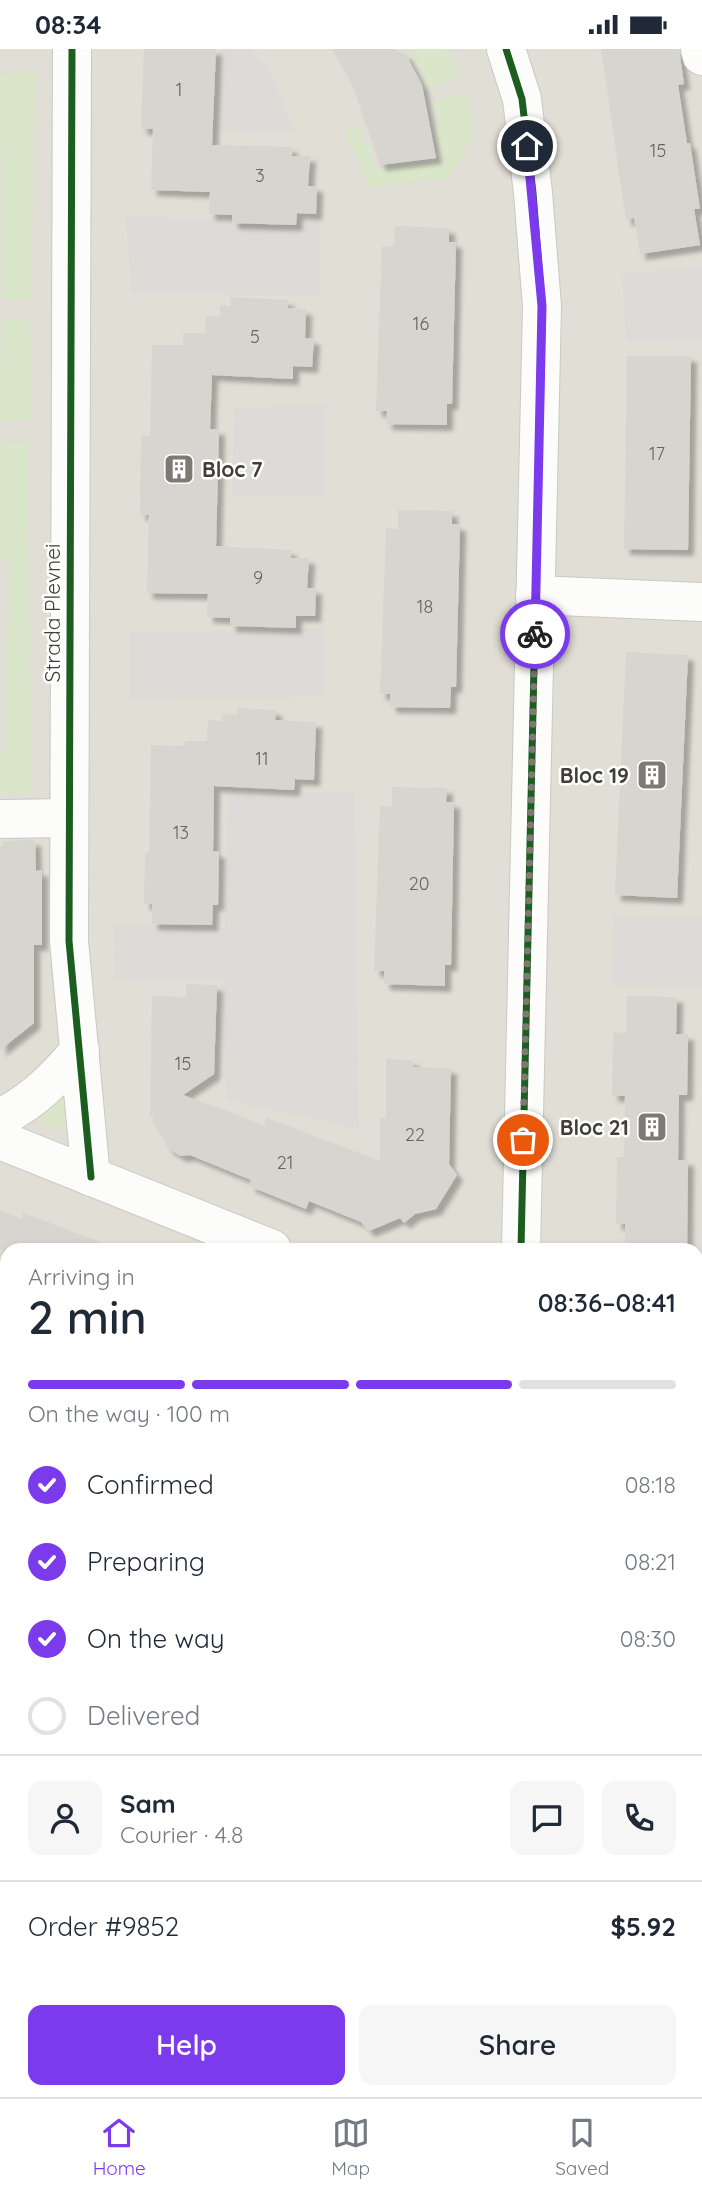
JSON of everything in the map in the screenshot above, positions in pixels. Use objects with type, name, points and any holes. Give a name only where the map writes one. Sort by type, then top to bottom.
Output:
[{"type":"street","name":"Strada Plevnei","points":[[72,49],[69,940],[91,1177]]},
{"type":"street","points":[[506,49],[522,99],[542,306],[520,1243]]},
{"type":"street","points":[[700,49],[702,56]]},
{"type":"street","points":[[536,595],[702,602]]},
{"type":"street","points":[[0,820],[69,818]]},
{"type":"street","points":[[0,1118],[50,1085],[80,1050]]},
{"type":"street","points":[[0,1140],[251,1243]]},
{"type":"shaded area","points":[[0,49],[702,49],[702,1243],[0,1243]]},
{"type":"shaded area","points":[[219,49],[251,49],[268,68],[296,132],[218,130]]},
{"type":"shaded area","points":[[126,217],[320,220],[320,296],[131,293]]},
{"type":"shaded area","points":[[702,266],[702,339],[626,342],[622,274]]},
{"type":"shaded area","points":[[325,405],[323,497],[232,496],[234,408]]},
{"type":"shaded area","points":[[324,629],[323,697],[130,700],[130,632]]},
{"type":"shaded area","points":[[227,793],[354,793],[359,1129],[226,1100],[222,980],[115,979],[113,925],[225,928]]},
{"type":"shaded area","points":[[614,914],[702,915],[702,988],[611,986]]},
{"type":"green space","points":[[410,49],[448,49],[460,76],[429,88]]},
{"type":"green space","points":[[35,72],[31,299],[1,299],[0,74]]},
{"type":"green space","points":[[469,93],[474,136],[448,178],[367,187],[346,128],[358,124],[377,170],[442,162],[435,129],[440,126],[432,102]]},
{"type":"green space","points":[[30,319],[32,420],[0,421],[1,320]]},
{"type":"green space","points":[[0,441],[27,442],[32,794],[0,794],[0,754],[5,754],[10,561],[0,561]]},
{"type":"green space","points":[[67,1093],[70,1125],[65,1130],[39,1122],[38,1119]]},
{"type":"building","points":[[144,49],[216,49],[212,145],[292,147],[292,156],[310,156],[308,186],[317,186],[316,214],[297,213],[296,225],[232,223],[232,215],[209,214],[210,192],[151,190],[153,129],[141,129]]},
{"type":"building","points":[[332,49],[396,49],[398,55],[405,53],[422,85],[436,158],[380,165],[351,81]]},
{"type":"building","points":[[601,49],[679,49],[684,84],[678,85],[700,209],[694,209],[700,245],[640,254],[634,218],[626,220]]},
{"type":"building","points":[[395,226],[449,228],[449,242],[456,242],[452,404],[447,404],[447,425],[386,424],[387,411],[376,411],[382,246],[394,246]]},
{"type":"building","points":[[230,297],[288,300],[288,308],[306,309],[305,338],[314,339],[312,367],[293,366],[293,379],[212,375],[210,429],[219,429],[216,546],[291,550],[291,558],[309,558],[307,588],[316,588],[315,616],[296,616],[296,628],[230,626],[230,618],[207,617],[208,594],[147,593],[149,515],[140,515],[141,435],[150,436],[152,345],[183,345],[183,333],[205,333],[206,316],[220,317],[220,305],[230,306]]},
{"type":"building","points":[[627,356],[691,356],[688,550],[624,549]]},
{"type":"building","points":[[398,510],[452,511],[452,524],[460,525],[456,687],[451,687],[450,708],[390,707],[390,694],[380,694],[386,528],[398,529]]},
{"type":"building","name":"Bloc 19","points":[[626,652],[688,655],[677,898],[615,895]]},
{"type":"building","points":[[237,708],[276,710],[275,720],[316,722],[314,780],[295,779],[294,790],[214,786],[213,851],[219,852],[218,905],[213,905],[212,925],[152,924],[152,904],[144,904],[145,853],[149,853],[151,745],[185,746],[185,741],[207,741],[208,720],[222,721],[222,714],[237,715]]},
{"type":"building","points":[[392,787],[447,788],[446,802],[454,802],[451,965],[445,965],[445,986],[384,984],[384,971],[374,971],[380,806],[392,806]]},
{"type":"building","points":[[35,840],[36,871],[42,870],[42,945],[34,945],[34,1023],[0,1050],[0,846],[3,846],[3,841]]},
{"type":"building","points":[[186,984],[217,985],[214,1074],[183,1095],[264,1125],[266,1118],[380,1161],[380,1118],[386,1118],[386,1059],[413,1060],[413,1067],[451,1068],[449,1164],[457,1175],[436,1209],[415,1214],[404,1223],[400,1218],[369,1231],[361,1222],[309,1201],[306,1209],[249,1186],[251,1180],[190,1155],[181,1156],[169,1149],[153,1116],[150,1118],[152,996],[186,997]]},
{"type":"building","name":"Bloc 21","points":[[627,996],[677,997],[676,1034],[688,1034],[687,1095],[679,1095],[678,1160],[688,1160],[687,1243],[625,1243],[625,1224],[616,1224],[617,1157],[624,1157],[625,1096],[612,1096],[613,1032],[626,1033]]},
{"type":"building","points":[[0,1211],[21,1219],[23,1213],[102,1243],[0,1243]]},
{"type":"cycle path","points":[[72,49],[69,941],[91,1177]]},
{"type":"cycle path","points":[[506,49],[522,99],[542,306],[521,1243]]},
{"type":"way so far","points":[[523,1140],[535,634]]},
{"type":"place","name":"Bloc 7","points":[[179,469]]},
{"type":"place","name":"Bloc 19","points":[[652,775]]},
{"type":"place","name":"Bloc 21","points":[[652,1127]]},
{"type":"route","points":[[527,146],[542,306],[535,634]]}]
